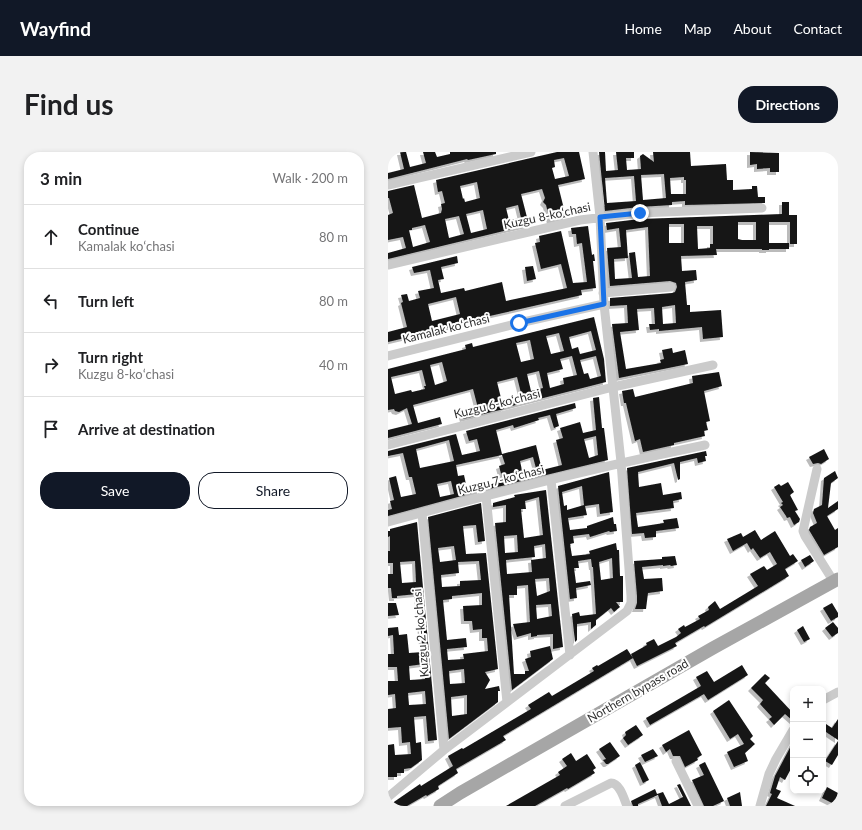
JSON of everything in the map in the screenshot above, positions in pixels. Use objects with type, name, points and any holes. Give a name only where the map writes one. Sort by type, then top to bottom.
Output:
[{"type":"main road","name":"Northern bypass road","points":[[440,806],[460,793],[713,648],[836,580]]},
{"type":"street","points":[[388,185],[531,152]]},
{"type":"street","points":[[388,797],[444,750],[628,611],[631,603],[621,462],[603,293],[600,217],[592,152]]},
{"type":"street","name":"Kuzgu 8-koʻchasi","points":[[388,265],[580,220],[640,213],[762,208]]},
{"type":"street","points":[[603,293],[671,287]]},
{"type":"street","name":"Kamalak koʻchasi","points":[[388,356],[519,323],[604,304]]},
{"type":"street","name":"Kuzgu 6-koʻchasi","points":[[388,445],[613,387],[713,365]]},
{"type":"street","name":"Kuzgu 7-koʻchasi","points":[[388,522],[621,462],[705,445]]},
{"type":"street","points":[[817,469],[804,531],[805,536],[836,580]]},
{"type":"street","points":[[551,480],[570,655]]},
{"type":"street","points":[[486,496],[507,702]]},
{"type":"street","name":"Kuzgu 2-koʻchasi","points":[[422,513],[444,750]]},
{"type":"street","points":[[826,698],[838,692]]},
{"type":"street","points":[[760,806],[769,774],[790,735]]},
{"type":"street","points":[[676,761],[698,806]]},
{"type":"street","points":[[565,806],[606,785],[614,783],[618,786],[628,806]]},
{"type":"building","points":[[400,152],[406,152],[410,167],[426,163],[423,152],[435,152],[437,157],[450,154],[450,152],[496,152],[496,154],[467,159],[388,179],[388,173],[404,169]]},
{"type":"building","points":[[557,152],[579,152],[585,179],[558,185],[566,217],[550,221],[546,205],[543,202],[545,198],[542,189],[521,194],[529,225],[388,259],[388,253],[406,248],[403,237],[388,240],[388,215],[393,213],[388,198],[388,191],[414,185],[422,218],[441,213],[441,204],[445,203],[442,191],[438,192],[436,180]],"holes":[[[564,158],[569,176],[555,179],[552,168],[555,167],[554,160]],[[477,182],[480,198],[465,202],[464,198],[463,199],[460,186]],[[518,205],[521,218],[509,220],[506,208]],[[483,210],[487,229],[471,233],[466,214]],[[459,216],[464,234],[449,238],[445,219]],[[425,225],[430,242],[413,247],[409,230],[412,230],[412,228]]]},
{"type":"building","points":[[599,152],[605,152],[606,171],[618,170],[616,152],[634,152],[634,158],[626,158],[627,170],[641,169],[640,156],[643,154],[654,162],[653,152],[690,152],[691,166],[726,164],[727,180],[733,180],[733,190],[752,189],[752,186],[757,186],[758,197],[765,197],[765,203],[685,205],[685,201],[672,202],[672,205],[605,211]],"holes":[[[664,174],[666,198],[643,200],[641,175]],[[634,176],[636,201],[607,203],[605,178]],[[684,177],[684,180],[686,180],[686,194],[671,194],[670,178]]]},
{"type":"building","points":[[750,152],[779,153],[779,172],[770,172],[770,168],[757,169],[757,164],[750,165]]},
{"type":"building","points":[[782,202],[789,202],[789,215],[797,215],[797,244],[790,244],[790,222],[769,222],[769,243],[789,243],[789,249],[716,249],[717,255],[681,256],[682,271],[696,270],[697,280],[685,282],[687,305],[690,305],[690,312],[721,310],[723,337],[703,339],[702,327],[659,331],[659,329],[650,330],[649,324],[655,324],[654,308],[637,309],[639,330],[620,332],[626,369],[661,363],[660,360],[664,359],[662,350],[672,348],[673,353],[685,350],[688,364],[619,378],[612,324],[628,323],[627,305],[610,306],[610,298],[672,293],[675,292],[677,287],[676,283],[670,281],[610,286],[607,248],[621,247],[619,228],[607,230],[606,223],[640,219],[782,214]],"holes":[[[738,222],[756,222],[756,240],[738,239]],[[669,224],[684,224],[684,243],[669,243]],[[697,226],[713,226],[713,244],[710,244],[710,248],[698,249]],[[648,227],[650,276],[638,277],[635,252],[629,253],[632,278],[615,279],[614,259],[628,258],[626,230]],[[675,305],[676,323],[663,324],[662,307]]]},
{"type":"building","points":[[588,226],[592,255],[594,254],[595,261],[593,261],[596,288],[581,290],[582,295],[472,320],[472,322],[388,342],[388,332],[407,327],[401,303],[403,302],[401,295],[407,294],[409,301],[420,298],[418,291],[434,288],[430,270],[414,273],[412,267],[457,256],[458,263],[441,267],[444,279],[438,280],[441,293],[464,288],[465,291],[502,282],[506,301],[567,288],[561,264],[541,269],[535,243],[540,242],[539,236],[561,231],[573,283],[587,282],[582,243],[577,244],[576,234],[572,234],[571,228]],"holes":[[[456,297],[460,314],[432,321],[428,304]]]},
{"type":"building","points":[[533,266],[536,279],[527,281],[525,267]]},
{"type":"building","points":[[594,317],[604,359],[606,382],[463,419],[461,412],[478,408],[473,389],[413,405],[418,423],[440,417],[442,424],[388,438],[388,430],[412,424],[407,408],[399,412],[395,411],[394,409],[388,410],[388,369],[466,349],[465,345],[472,343],[473,347]],"holes":[[[591,331],[596,350],[580,354],[578,347],[572,349],[569,337]],[[559,333],[564,351],[551,354],[546,336]],[[530,340],[534,359],[521,362],[516,343]],[[572,356],[577,375],[563,378],[564,384],[550,388],[547,373],[563,369],[560,359]],[[596,356],[601,376],[590,379],[588,373],[584,374],[580,360]],[[442,362],[447,381],[435,385],[430,365]],[[422,370],[426,386],[424,386],[425,389],[412,392],[411,390],[395,394],[391,377]],[[539,371],[543,388],[531,391],[527,374]],[[517,377],[522,397],[502,402],[497,382]]]},
{"type":"building","points":[[719,372],[722,386],[704,391],[710,421],[706,422],[708,430],[704,431],[705,436],[643,452],[640,439],[635,441],[622,391],[633,389],[635,397],[693,383],[692,376]]},
{"type":"building","points":[[599,397],[602,428],[604,428],[608,460],[489,489],[488,485],[503,481],[499,466],[505,464],[502,455],[456,465],[458,476],[464,475],[467,489],[480,487],[480,491],[388,516],[388,510],[392,509],[390,501],[394,500],[389,478],[396,476],[401,497],[416,494],[412,477],[409,477],[403,453],[388,456],[388,451],[456,434],[462,455],[480,451],[477,439],[469,441],[466,431],[575,403],[576,408],[556,414],[559,426],[554,428],[550,415],[538,418],[539,420],[514,428],[513,425],[496,430],[502,454],[536,445],[542,470],[562,465],[556,440],[563,438],[560,428],[580,422],[583,433],[596,430],[593,398]],"holes":[[[596,436],[598,455],[589,458],[584,439]],[[449,440],[454,461],[420,468],[416,449]],[[533,457],[537,472],[523,475],[520,461]],[[451,481],[454,494],[440,497],[437,484]]]},
{"type":"building","points":[[824,449],[829,459],[821,464],[813,464],[809,457]]},
{"type":"building","points":[[706,451],[706,461],[698,463],[697,458],[680,462],[680,479],[678,480],[674,463],[638,472],[639,487],[661,483],[663,495],[681,492],[682,499],[673,501],[674,508],[636,513],[638,527],[664,523],[663,520],[677,518],[679,528],[656,531],[656,537],[645,538],[644,533],[632,534],[627,468]]},
{"type":"building","points":[[835,471],[838,478],[831,483],[828,508],[838,501],[838,509],[827,516],[835,530],[838,528],[838,547],[824,555],[809,530],[810,527],[817,523],[813,513],[814,509],[822,505],[824,478]]},
{"type":"building","points":[[609,472],[613,512],[600,514],[599,504],[585,506],[587,515],[568,518],[570,530],[587,528],[587,526],[613,517],[617,531],[609,531],[590,537],[589,534],[573,536],[574,543],[570,544],[572,556],[590,554],[589,551],[616,543],[617,550],[619,550],[620,576],[623,576],[623,602],[616,602],[620,607],[614,612],[611,608],[596,620],[596,625],[591,629],[591,622],[577,624],[577,640],[575,642],[572,614],[579,612],[580,616],[596,614],[593,567],[591,559],[578,561],[579,568],[574,568],[576,583],[590,581],[591,585],[576,588],[577,598],[570,599],[558,486]],"holes":[[[582,486],[584,505],[567,510],[567,505],[564,506],[562,492]],[[612,558],[613,578],[601,580],[599,562]]]},
{"type":"building","points":[[788,482],[794,492],[790,495],[798,510],[795,511],[800,519],[799,522],[794,525],[790,517],[787,518],[780,507],[783,505],[781,503],[783,502],[774,487],[779,484],[781,486]]},
{"type":"building","points":[[546,490],[563,647],[553,649],[553,634],[531,637],[531,633],[517,637],[513,624],[530,622],[528,585],[517,586],[517,595],[509,595],[514,674],[525,674],[525,671],[529,671],[525,659],[531,657],[530,651],[550,646],[553,659],[512,690],[495,523],[506,522],[506,505],[493,507],[493,503],[515,497],[514,495]],"holes":[[[539,497],[543,535],[524,538],[521,509],[526,509],[525,501]],[[517,535],[518,552],[505,553],[504,536]],[[545,544],[546,558],[531,560],[532,572],[507,574],[506,560],[535,557],[534,546]],[[549,578],[550,591],[537,596],[535,579]],[[551,604],[552,616],[537,619],[536,605]]]},
{"type":"building","points":[[481,503],[485,541],[478,542],[476,525],[463,526],[466,554],[486,553],[498,669],[485,672],[490,680],[485,689],[499,686],[500,691],[498,691],[498,702],[449,739],[428,517]],"holes":[[[454,546],[456,560],[440,562],[438,548]],[[479,561],[481,580],[460,581],[460,586],[442,587],[441,575],[459,573],[458,562]],[[482,593],[482,605],[463,606],[464,621],[472,621],[473,630],[482,629],[482,638],[487,638],[488,651],[463,654],[464,659],[448,660],[447,649],[467,647],[466,638],[447,640],[443,600],[452,599],[452,596]],[[464,669],[465,683],[450,684],[449,671]],[[467,695],[467,714],[452,716],[451,697]]]},
{"type":"building","points":[[417,522],[437,740],[428,741],[426,716],[414,717],[416,743],[421,742],[422,760],[411,768],[404,769],[404,773],[397,773],[397,777],[388,777],[388,745],[394,744],[395,755],[411,754],[410,742],[402,743],[401,727],[388,728],[388,709],[396,708],[395,694],[388,695],[388,681],[398,681],[397,667],[388,667],[388,654],[394,654],[393,635],[388,636],[388,628],[398,627],[399,635],[407,634],[409,653],[423,652],[417,594],[392,598],[391,588],[388,588],[388,574],[393,574],[393,563],[388,563],[390,536],[388,537],[388,531],[390,531],[390,529]],"holes":[[[415,561],[416,582],[402,583],[400,562]],[[424,664],[425,679],[410,680],[409,666]],[[425,691],[426,704],[409,705],[408,693]]]},
{"type":"building","points":[[755,530],[761,540],[775,531],[790,556],[793,554],[798,561],[785,569],[789,576],[705,627],[704,626],[675,643],[677,646],[637,666],[631,654],[647,645],[646,643],[654,639],[658,646],[676,637],[681,633],[678,629],[700,619],[698,616],[709,610],[708,607],[715,601],[720,609],[758,586],[750,574],[764,566],[767,570],[777,564],[770,552],[760,558],[753,548],[751,550],[747,543],[733,551],[727,539],[741,533],[743,537]]},
{"type":"building","points":[[810,555],[814,561],[805,567],[801,560]]},
{"type":"building","points":[[675,556],[677,565],[642,567],[644,579],[662,578],[663,591],[648,593],[646,609],[635,609],[637,596],[634,561],[662,559],[662,557]]},
{"type":"building","points":[[388,603],[396,603],[399,615],[388,616]]},
{"type":"building","points":[[832,603],[838,613],[838,617],[831,621],[823,608]]},
{"type":"building","points":[[833,622],[838,628],[838,633],[832,637],[825,628]]},
{"type":"building","points":[[803,626],[810,639],[804,642],[797,630]]},
{"type":"building","points":[[627,649],[633,658],[503,736],[506,740],[456,769],[458,773],[438,786],[439,789],[407,806],[388,806],[420,784],[421,786],[453,766],[448,756],[462,748],[463,749],[531,709],[528,705],[549,692],[552,696],[594,671],[592,668]]},
{"type":"building","points":[[742,665],[748,675],[708,700],[704,694],[650,725],[646,718],[701,686],[696,677],[707,671],[714,682]]},
{"type":"building","points":[[765,674],[770,678],[765,683],[790,710],[790,718],[785,714],[774,725],[769,719],[772,717],[760,704],[763,700],[751,688]]},
{"type":"building","points":[[729,700],[753,736],[750,739],[755,744],[745,753],[748,761],[734,767],[727,752],[744,744],[738,734],[730,739],[713,711]]},
{"type":"building","points":[[838,719],[838,740],[826,732],[826,724],[832,728]]},
{"type":"building","points":[[636,725],[643,735],[628,745],[623,738],[626,735],[625,732]]},
{"type":"building","points":[[689,730],[702,755],[697,758],[698,760],[685,767],[680,756],[673,756],[670,749],[666,752],[662,745]]},
{"type":"building","points":[[838,741],[838,755],[832,765],[826,762]]},
{"type":"building","points":[[610,742],[620,756],[606,764],[603,760],[606,759],[599,749]]},
{"type":"building","points":[[790,748],[790,771],[785,780],[780,777],[776,789],[781,791],[777,798],[795,806],[766,806],[772,794],[770,793],[775,776]]},
{"type":"building","points":[[653,749],[658,756],[645,762],[641,755]]},
{"type":"building","points":[[571,753],[576,761],[587,754],[596,768],[593,770],[595,773],[535,806],[506,806],[560,775],[558,772],[567,766],[562,759]]},
{"type":"building","points":[[640,762],[649,780],[643,783],[635,765]]},
{"type":"building","points":[[705,762],[724,801],[713,806],[704,806],[692,780],[704,775],[699,765]]},
{"type":"building","points":[[680,784],[691,806],[662,806],[658,795],[638,804],[638,806],[633,806],[631,801],[655,789],[657,794],[663,792],[669,804],[683,797],[677,785]]},
{"type":"building","points":[[827,787],[838,793],[838,806],[822,798],[824,794],[826,794]]},
{"type":"building","points":[[740,792],[742,806],[730,806],[727,798]]},
{"type":"route","points":[[519,323],[604,304],[600,217],[640,213]]}]
